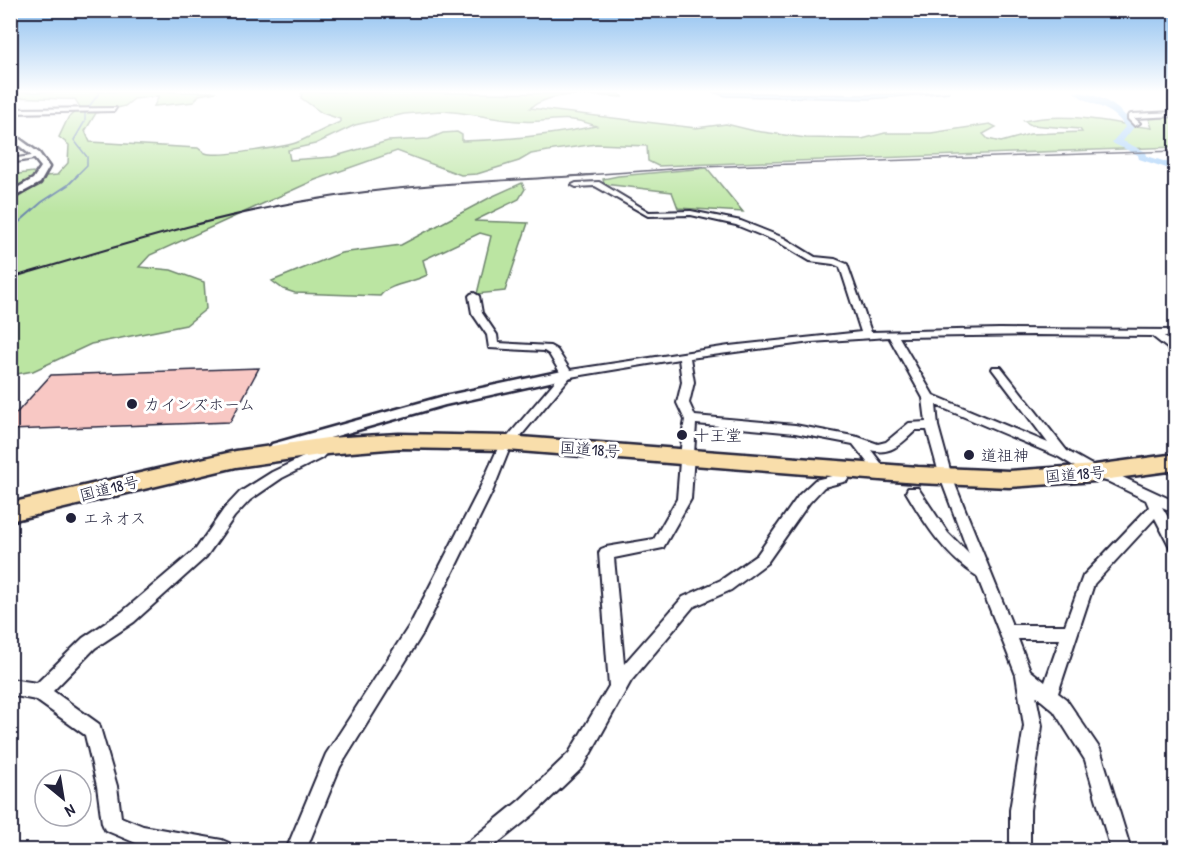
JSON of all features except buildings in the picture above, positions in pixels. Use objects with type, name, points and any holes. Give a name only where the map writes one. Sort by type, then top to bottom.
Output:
[{"type":"highway","name":"国道18号","points":[[10,512],[334,438],[507,443],[946,477],[1009,479],[1095,473],[1176,462]]},
{"type":"street","points":[[10,134],[38,157],[45,167],[43,176],[10,196]]},
{"type":"street","points":[[10,161],[38,157]]},
{"type":"street","points":[[576,185],[596,184],[648,214],[691,213],[738,223],[781,240],[806,256],[844,266],[867,335]]},
{"type":"street","points":[[474,296],[477,313],[492,335],[493,346],[546,348],[553,352],[567,374]]},
{"type":"street","points":[[40,692],[89,643],[128,617],[201,553],[229,513],[245,496],[277,475],[318,455],[334,438],[444,401],[567,374],[738,348],[867,335],[1028,330],[1176,333]]},
{"type":"street","points":[[1154,332],[1176,352]]},
{"type":"street","points":[[892,334],[928,398],[932,426],[946,477],[1024,675],[1033,726],[1020,810],[1020,850]]},
{"type":"street","points":[[618,689],[606,553],[658,544],[684,499],[686,456],[691,420],[684,403],[688,382],[684,356]]},
{"type":"street","points":[[997,369],[1064,454]]},
{"type":"street","points":[[296,850],[333,761],[417,628],[507,443],[567,374]]},
{"type":"street","points":[[928,398],[1064,454],[1095,473],[1113,478],[1153,502],[1176,508]]},
{"type":"street","points":[[691,420],[795,429],[857,441],[878,448],[890,446],[913,426],[932,426]]},
{"type":"street","points":[[857,441],[882,472]]},
{"type":"street","points":[[474,850],[527,807],[576,760],[626,675],[688,602],[726,585],[762,559],[804,499],[820,483],[842,478],[842,469]]},
{"type":"street","points":[[913,492],[939,533],[969,565],[984,572]]},
{"type":"street","points":[[1153,502],[1176,545]]},
{"type":"street","points":[[1049,695],[1088,581],[1153,502]]},
{"type":"street","points":[[1007,632],[1070,632]]},
{"type":"street","points":[[1024,675],[1060,705],[1093,756],[1121,850]]},
{"type":"street","points":[[10,687],[40,692],[93,730],[108,786],[112,823],[143,836],[222,850]]},
{"type":"green space","points":[[61,132],[86,132],[90,142],[198,148],[205,153],[217,154],[268,149],[292,144],[319,132],[340,132],[315,144],[288,150],[290,160],[332,157],[388,141],[429,139],[443,133],[454,132],[462,135],[462,141],[557,132],[764,132],[806,138],[862,139],[885,133],[986,132],[983,134],[988,139],[1001,142],[1030,134],[1176,132],[1176,147],[658,166],[648,161],[647,146],[596,144],[531,154],[519,161],[477,174],[461,175],[397,151],[315,180],[150,255],[139,267],[171,270],[204,282],[206,309],[186,325],[91,344],[33,371],[11,375],[11,202],[36,186],[24,185],[11,189],[11,175],[33,172],[35,177],[57,175],[68,163],[69,145],[59,137]]},
{"type":"green space","points":[[707,168],[743,212],[678,208],[672,192],[604,184],[603,179],[618,176]]},
{"type":"green space","points":[[522,183],[525,189],[519,199],[474,221],[528,223],[505,291],[477,294],[491,236],[480,233],[423,260],[427,275],[390,288],[380,296],[295,293],[283,289],[272,281],[341,253],[401,245]]},
{"type":"waterway","points":[[76,176],[87,165],[87,157],[74,140],[79,132]]},
{"type":"waterway","points":[[1126,132],[1117,142],[1143,154],[1142,157],[1176,168]]},
{"type":"waterway","points":[[10,230],[78,175]]},
{"type":"railway","points":[[572,176],[700,167],[1176,151]]},
{"type":"railway","points":[[10,278],[239,214],[317,199],[386,190],[593,175]]},
{"type":"place","name":"カインズホーム","points":[[132,404]]},
{"type":"place","name":"十王堂","points":[[682,435]]},
{"type":"place","name":"道祖神","points":[[969,455]]},
{"type":"place","name":"エネオス","points":[[71,518]]}]
